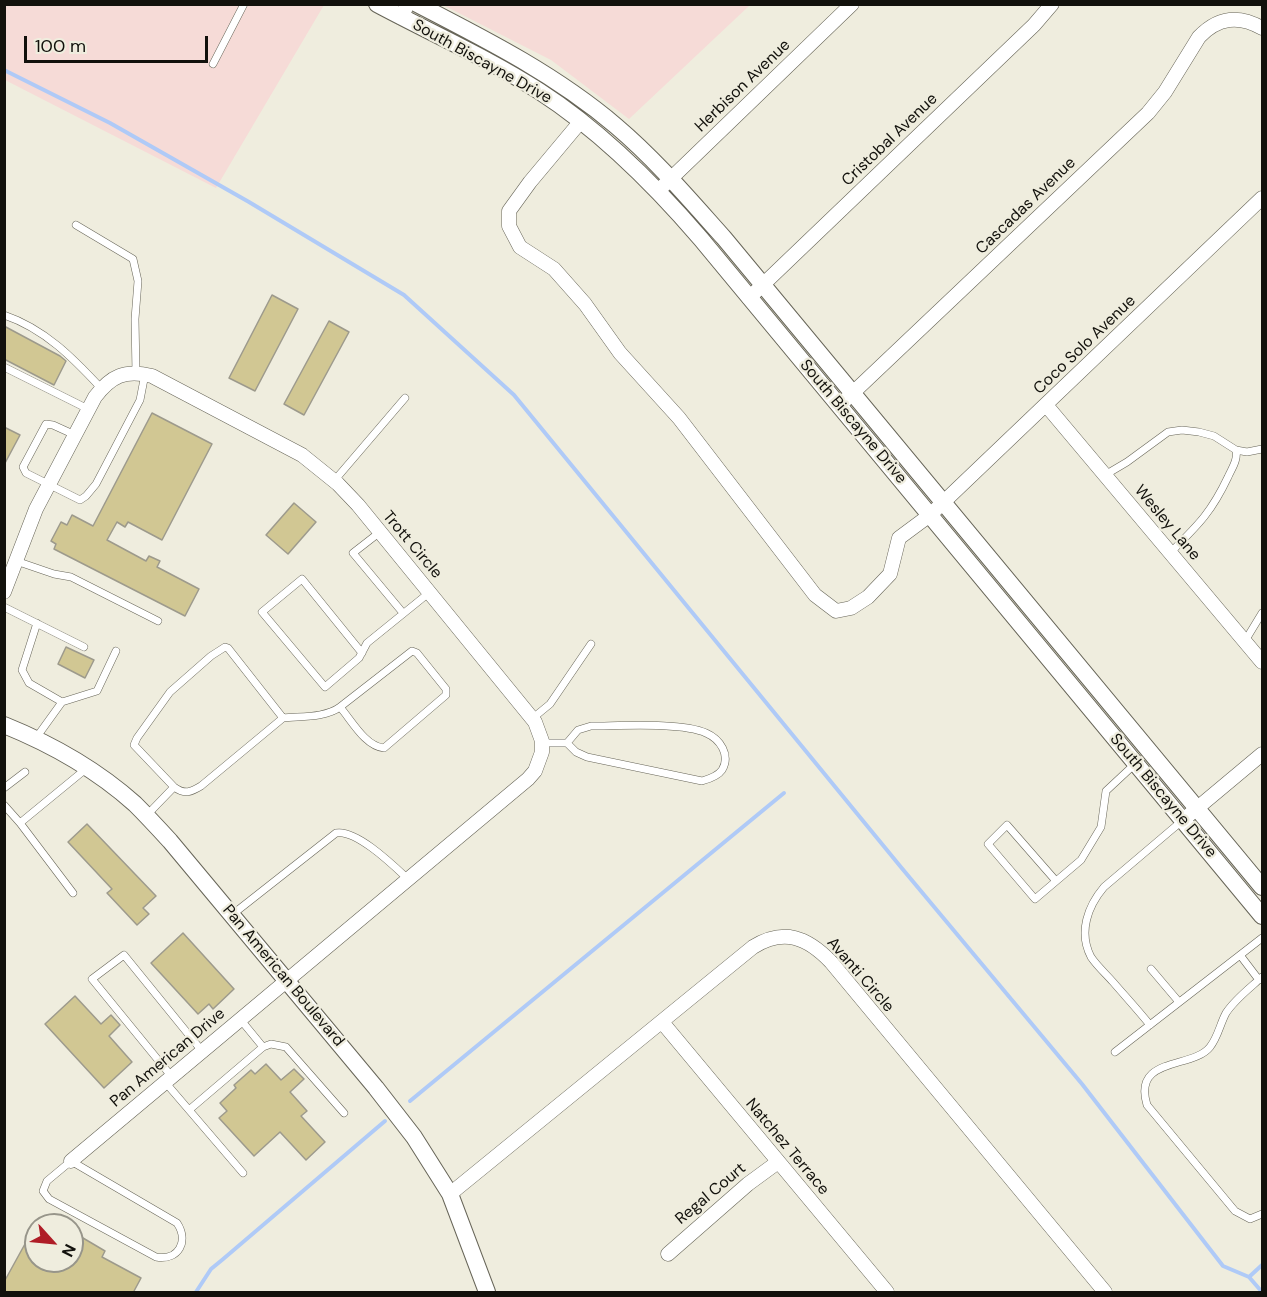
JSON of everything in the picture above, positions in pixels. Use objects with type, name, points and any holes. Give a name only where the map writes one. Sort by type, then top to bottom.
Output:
[{"type":"street","name":"South Biscayne Drive","points":[[377,4],[404,11],[518,79],[580,121],[621,155],[658,191],[1263,916]]},
{"type":"street","name":"South Biscayne Drive","points":[[417,4],[504,49],[565,88],[615,126],[671,178],[1263,887]]},
{"type":"street","name":"Herbison Avenue","points":[[658,191],[852,4]]},
{"type":"street","name":"Cristobal Avenue","points":[[749,298],[1034,25],[1052,4]]},
{"type":"street","name":"Cascadas Avenue","points":[[839,406],[1148,112],[1165,92],[1199,37],[1207,29],[1223,20],[1242,19],[1263,28]]},
{"type":"street","name":"Coco Solo Avenue","points":[[580,121],[530,182],[509,212],[509,226],[520,247],[554,269],[585,304],[620,352],[679,418],[815,596],[836,611],[850,608],[868,597],[890,574],[899,538],[943,503],[1263,198]]},
{"type":"street","points":[[4,592],[36,509],[101,388],[116,377],[141,373]]},
{"type":"street","name":"Trott Circle","points":[[141,373],[283,444],[318,467],[334,481],[358,505],[533,718],[539,729],[542,743]]},
{"type":"street","name":"Wesley Lane","points":[[1046,405],[1263,662]]},
{"type":"street","name":"Pan American Boulevard","points":[[4,725],[36,738],[87,768],[146,816],[170,841],[394,1110],[420,1147],[450,1194],[487,1293]]},
{"type":"street","points":[[287,980],[528,779],[540,762],[542,743]]},
{"type":"street","points":[[1183,820],[1263,754]]},
{"type":"street","name":"Avanti Circle","points":[[450,1194],[762,942],[782,937],[806,941],[831,962],[1105,1293]]},
{"type":"street","name":"Pan American Drive","points":[[70,1161],[287,980]]},
{"type":"street","name":"Natchez Terrace","points":[[662,1022],[887,1293]]},
{"type":"street","name":"Regal Court","points":[[668,1254],[748,1184],[778,1162]]},
{"type":"lane","points":[[213,64],[244,4]]},
{"type":"lane","points":[[75,435],[46,424],[23,467],[26,473],[80,500],[96,484],[140,400],[141,373],[135,319],[138,281],[133,259],[76,225]]},
{"type":"lane","points":[[4,315],[56,343],[101,388]]},
{"type":"lane","points":[[4,367],[88,409]]},
{"type":"lane","points":[[334,481],[405,398]]},
{"type":"lane","points":[[1105,475],[1128,462],[1168,432],[1199,432],[1214,436],[1236,450],[1247,452],[1263,449]]},
{"type":"lane","points":[[1170,553],[1211,510],[1234,465],[1236,450]]},
{"type":"lane","points":[[380,532],[353,553],[403,613]]},
{"type":"lane","points":[[16,561],[71,578],[158,621]]},
{"type":"lane","points":[[362,653],[302,579],[262,612],[325,687],[359,658],[362,653],[367,643],[430,592]]},
{"type":"lane","points":[[4,607],[84,647]]},
{"type":"lane","points":[[1245,641],[1263,613]]},
{"type":"lane","points":[[37,623],[22,670],[29,683],[62,702]]},
{"type":"lane","points":[[533,718],[550,704],[591,644]]},
{"type":"lane","points":[[283,718],[225,647],[211,656],[170,692],[137,738],[134,746],[174,787],[184,792],[191,792],[283,718],[313,716],[336,710],[340,706],[412,651],[417,653],[446,689],[446,695],[384,748],[369,742],[340,706]]},
{"type":"lane","points":[[36,738],[62,702],[97,691],[116,651]]},
{"type":"lane","points":[[542,743],[567,743],[576,752],[588,757],[702,781],[713,778],[722,771],[725,758],[723,747],[715,737],[689,728],[591,726],[578,730],[567,743]]},
{"type":"lane","points":[[1056,881],[1007,825],[988,844],[1035,899],[1081,860],[1101,827],[1106,791],[1136,763]]},
{"type":"lane","points":[[20,823],[87,768]]},
{"type":"lane","points":[[4,788],[26,772]]},
{"type":"lane","points":[[146,816],[174,787]]},
{"type":"lane","points":[[4,805],[73,893]]},
{"type":"lane","points":[[1150,1025],[1093,959],[1088,950],[1085,924],[1092,904],[1104,887],[1183,820]]},
{"type":"lane","points":[[232,915],[336,832],[343,831],[356,838],[386,859],[408,879]]},
{"type":"lane","points":[[1115,1052],[1263,938]]},
{"type":"lane","points":[[202,1051],[124,955],[92,980],[169,1079],[189,1110],[243,1173]]},
{"type":"lane","points":[[1240,956],[1261,979],[1226,1013],[1209,1049],[1194,1058],[1169,1063],[1158,1069],[1149,1079],[1144,1096],[1147,1105],[1235,1211],[1250,1219],[1263,1214]]},
{"type":"lane","points":[[1151,969],[1179,1002]]},
{"type":"lane","points":[[240,1019],[262,1047]]},
{"type":"lane","points":[[189,1110],[262,1047],[271,1044],[286,1047],[344,1113]]},
{"type":"lane","points":[[70,1161],[177,1223],[183,1231],[180,1248],[165,1259],[156,1257],[49,1199],[43,1191],[47,1181],[70,1161]]},
{"type":"shaded area","points":[[4,5],[324,5],[216,188],[5,80]]},
{"type":"shaded area","points":[[443,5],[750,5],[629,119],[551,60]]},
{"type":"building","points":[[272,295],[298,309],[255,391],[229,378]]},
{"type":"building","points":[[329,321],[349,332],[304,415],[284,404]]},
{"type":"building","points":[[4,326],[66,361],[54,385],[4,359]]},
{"type":"building","points":[[152,413],[212,444],[162,540],[128,522],[125,527],[117,522],[107,540],[146,561],[149,556],[160,561],[157,567],[199,589],[185,616],[54,549],[56,544],[51,541],[61,522],[67,525],[72,515],[93,526]]},
{"type":"building","points":[[4,427],[20,435],[4,465]]},
{"type":"building","points":[[294,503],[316,522],[288,554],[266,535]]},
{"type":"building","points":[[66,647],[94,660],[85,678],[58,664]]},
{"type":"building","points":[[87,824],[156,896],[143,908],[149,914],[137,925],[107,893],[112,889],[68,842]]},
{"type":"building","points":[[183,933],[234,989],[213,1009],[209,1004],[198,1014],[151,963]]},
{"type":"building","points":[[75,996],[101,1024],[111,1015],[120,1025],[109,1036],[132,1062],[104,1088],[45,1024]]},
{"type":"building","points":[[266,1064],[281,1080],[294,1069],[304,1079],[290,1092],[307,1111],[301,1116],[325,1142],[306,1160],[280,1132],[254,1156],[219,1118],[227,1111],[220,1103],[236,1088],[234,1085],[251,1070],[255,1074]]},
{"type":"building","points":[[84,1239],[105,1251],[102,1257],[141,1278],[133,1293],[4,1293],[4,1282],[24,1246],[24,1273],[84,1273]]},
{"type":"waterway","points":[[4,70],[110,123],[249,202],[404,295],[514,395],[1082,1084],[1223,1266],[1249,1277],[1262,1292]]},
{"type":"waterway","points":[[410,1101],[784,793]]},
{"type":"waterway","points":[[196,1292],[211,1269],[385,1121]]},
{"type":"waterway","points":[[1249,1277],[1262,1265]]}]
